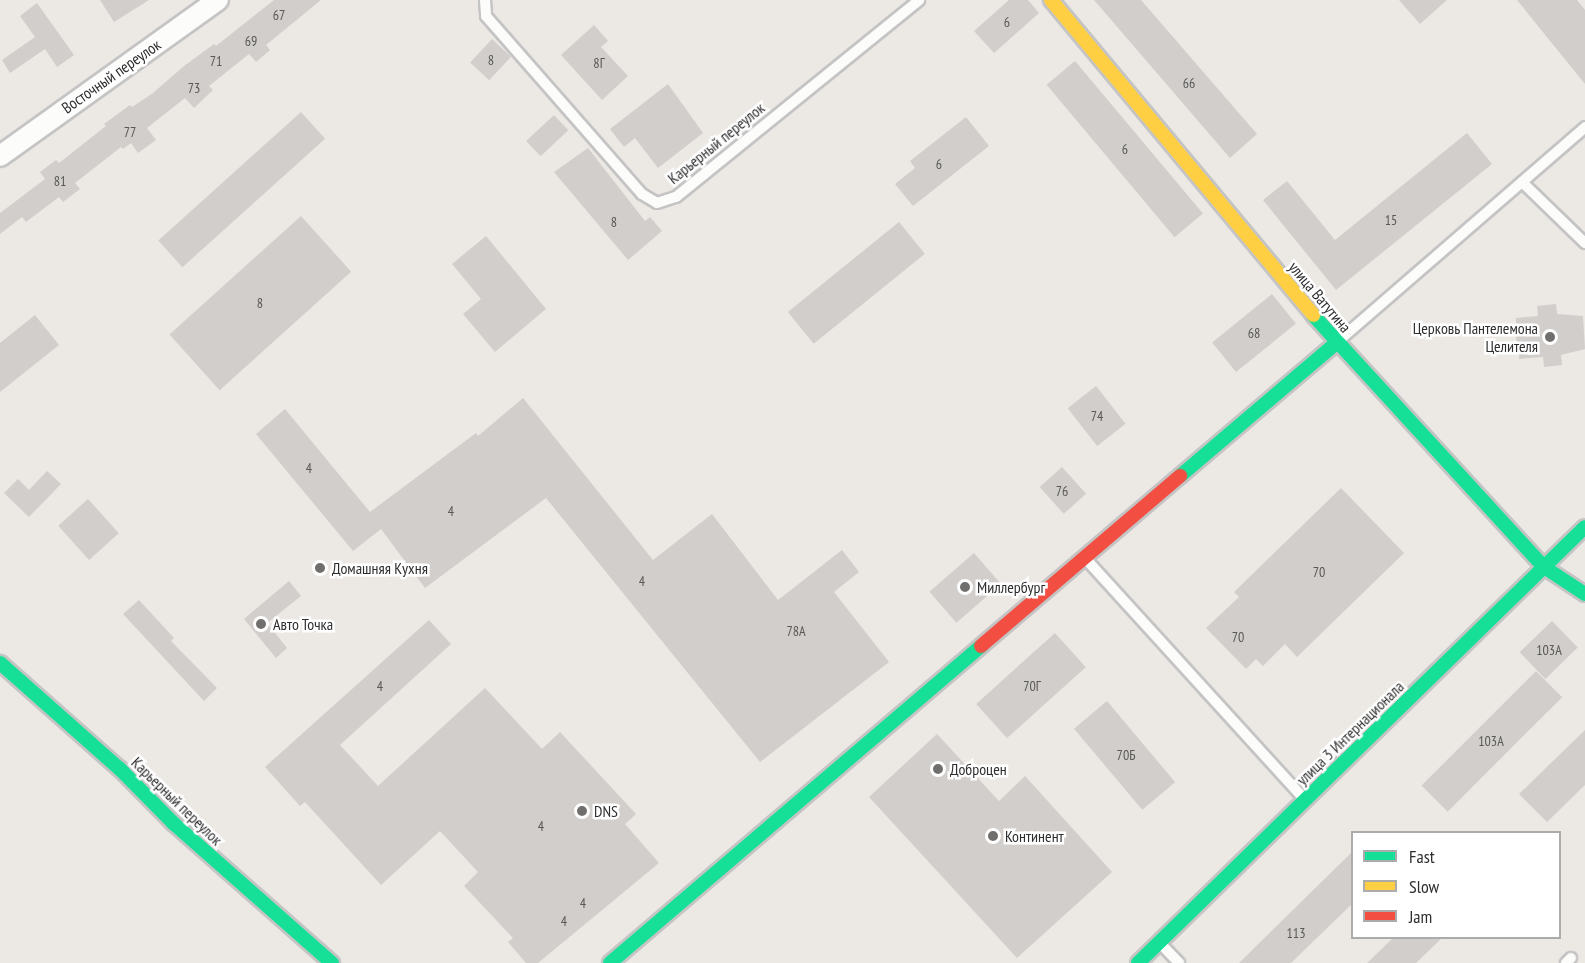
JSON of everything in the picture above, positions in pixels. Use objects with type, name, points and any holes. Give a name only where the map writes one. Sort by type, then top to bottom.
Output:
[{"type":"street","name":"Восточный переулок","points":[[1,152],[218,0]]},
{"type":"street","name":"улица Ватутина","points":[[1051,0],[1336,343],[1544,567],[1585,594]]},
{"type":"street","points":[[610,963],[1336,343]]},
{"type":"street","name":"улица 3 Интернационала","points":[[1138,963],[1585,527]]},
{"type":"street","name":"Карьерный переулок","points":[[0,663],[120,769],[173,823],[332,963]]},
{"type":"lane","name":"Карьерный переулок","points":[[485,0],[486,16],[642,194],[657,203],[676,197],[919,0]]},
{"type":"lane","points":[[1336,343],[1585,127]]},
{"type":"lane","points":[[1521,182],[1585,243]]},
{"type":"lane","points":[[1085,558],[1305,800]]},
{"type":"lane","points":[[1159,942],[1179,963]]},
{"type":"building","points":[[100,0],[149,0],[114,22]]},
{"type":"building","points":[[274,0],[321,0],[266,45],[270,50],[256,62],[249,54],[209,86],[213,90],[194,108],[185,98],[147,128],[156,140],[138,153],[131,143],[123,149],[121,147],[75,183],[80,189],[63,202],[59,197],[26,222],[22,217],[0,234],[0,213],[45,179],[40,172],[56,160],[59,163],[106,126],[104,124],[130,105],[132,107],[153,93],[184,66],[214,44],[216,46]]},
{"type":"building","points":[[1009,0],[1028,0],[1039,13],[994,53],[974,31]]},
{"type":"building","points":[[1094,0],[1141,0],[1257,134],[1230,158]]},
{"type":"building","points":[[1399,0],[1447,0],[1420,24]]},
{"type":"building","points":[[1517,0],[1577,0],[1585,10],[1585,84]]},
{"type":"building","points":[[37,3],[74,55],[57,67],[45,49],[10,73],[2,60],[35,37],[20,16]]},
{"type":"building","points":[[594,25],[608,41],[601,47],[628,76],[602,100],[561,55]]},
{"type":"building","points":[[492,39],[511,57],[489,80],[470,62]]},
{"type":"building","points":[[1075,61],[1203,213],[1175,237],[1047,85]]},
{"type":"building","points":[[668,84],[703,133],[658,168],[635,138],[624,147],[610,129]]},
{"type":"building","points":[[301,112],[325,139],[182,267],[158,240]]},
{"type":"building","points":[[554,115],[568,130],[541,156],[526,141]]},
{"type":"building","points":[[966,117],[989,146],[913,206],[895,184],[915,168],[910,161]]},
{"type":"building","points":[[1467,133],[1492,164],[1336,290],[1263,200],[1287,181],[1335,240]]},
{"type":"building","points":[[588,148],[645,221],[650,217],[662,231],[628,260],[554,172]]},
{"type":"building","points":[[301,216],[351,272],[220,390],[169,334]]},
{"type":"building","points":[[899,222],[925,254],[814,344],[788,312]]},
{"type":"building","points":[[486,236],[546,309],[495,352],[463,314],[481,299],[452,264]]},
{"type":"building","points":[[1272,294],[1296,324],[1236,372],[1212,342]]},
{"type":"building","name":"Церковь Пантелемона Целителя","points":[[1556,304],[1557,314],[1583,316],[1585,349],[1561,355],[1562,365],[1544,367],[1543,357],[1519,359],[1520,346],[1516,339],[1516,318],[1538,316],[1537,306]]},
{"type":"building","points":[[35,315],[59,345],[0,392],[0,343]]},
{"type":"building","points":[[1096,386],[1126,424],[1097,446],[1068,408]]},
{"type":"building","points":[[523,398],[653,560],[712,514],[778,600],[842,550],[859,572],[834,592],[889,662],[760,762],[546,498],[425,588],[381,529],[353,551],[256,434],[285,409],[370,512],[476,433],[478,436]]},
{"type":"building","points":[[1062,467],[1086,494],[1064,514],[1040,487]]},
{"type":"building","points":[[47,471],[61,484],[29,517],[4,493],[18,479],[29,490]]},
{"type":"building","points":[[1341,488],[1404,553],[1297,657],[1285,644],[1263,666],[1256,659],[1246,669],[1206,628],[1239,597],[1234,592]]},
{"type":"building","points":[[88,499],[119,533],[89,560],[58,526]]},
{"type":"building","name":"Миллербург","points":[[974,553],[1001,584],[956,623],[929,592]]},
{"type":"building","points":[[289,581],[301,596],[267,623],[287,648],[276,658],[244,619]]},
{"type":"building","points":[[139,600],[174,638],[171,641],[217,688],[204,701],[123,614]]},
{"type":"building","points":[[429,620],[451,644],[340,745],[378,786],[485,688],[542,749],[560,732],[636,814],[625,824],[659,863],[538,963],[526,963],[508,942],[513,938],[464,886],[478,872],[440,831],[381,885],[305,802],[300,806],[265,767]]},
{"type":"building","points":[[1552,621],[1578,648],[1545,679],[1520,652]]},
{"type":"building","points":[[1055,633],[1086,667],[1007,738],[976,704]]},
{"type":"building","points":[[1536,671],[1562,697],[1448,812],[1421,786]]},
{"type":"building","points":[[1107,701],[1175,782],[1142,810],[1074,729]]},
{"type":"building","points":[[1585,730],[1585,785],[1547,822],[1519,794]]},
{"type":"building","name":"Континент","points":[[937,734],[999,801],[1025,776],[1112,872],[1017,958],[869,797]]},
{"type":"building","points":[[1351,853],[1351,905],[1291,963],[1239,963]]},
{"type":"building","points":[[1392,939],[1441,939],[1416,963],[1367,963]]},
{"type":"traffic: fast","points":[[1313,315],[1544,567],[1585,594]]},
{"type":"traffic: fast","points":[[1180,476],[1336,343]]},
{"type":"traffic: fast","points":[[1138,963],[1585,527]]},
{"type":"traffic: fast","points":[[610,963],[981,646]]},
{"type":"traffic: fast","points":[[0,663],[120,769],[173,823],[332,963]]},
{"type":"traffic: slow","points":[[1051,0],[1313,315]]},
{"type":"traffic: jam","points":[[981,646],[1180,476]]},
{"type":"place","name":"Церковь Пантелемона Целителя","points":[[1550,337]]},
{"type":"place","name":"Домашняя Кухня","points":[[320,568]]},
{"type":"place","name":"Миллербург","points":[[965,587]]},
{"type":"place","name":"Авто Точка","points":[[261,624]]},
{"type":"place","name":"Доброцен","points":[[938,769]]},
{"type":"place","name":"DNS","points":[[582,811]]},
{"type":"place","name":"Континент","points":[[993,836]]}]
